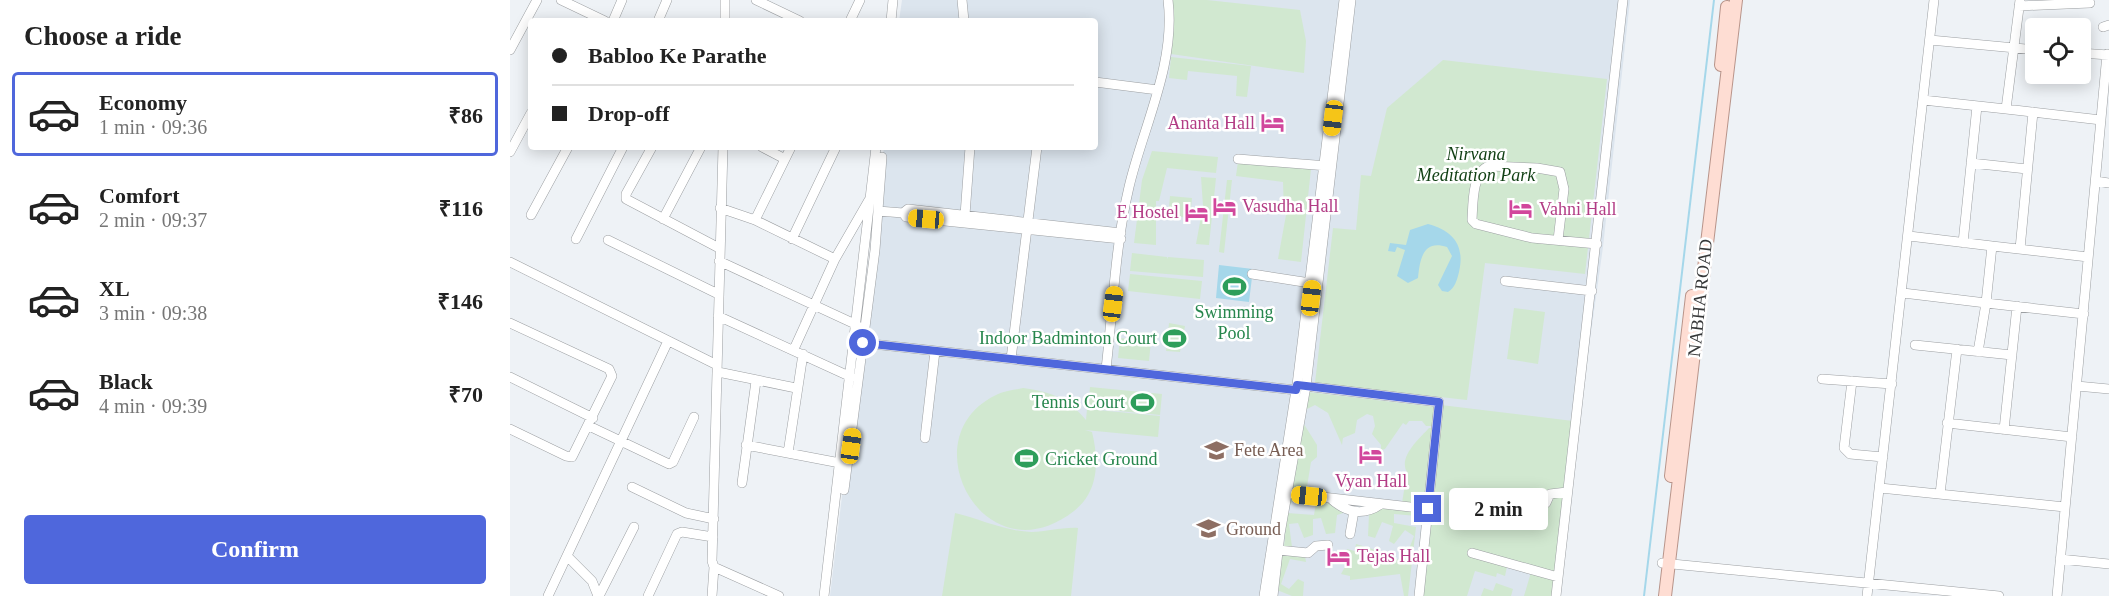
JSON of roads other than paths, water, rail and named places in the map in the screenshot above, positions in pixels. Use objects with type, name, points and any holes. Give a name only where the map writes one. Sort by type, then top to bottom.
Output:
[{"type":"main road","name":"NABHA ROAD","points":[[1665,596],[1665,563],[1728,0]]},
{"type":"main road","name":"NABHA ROAD","points":[[1658,596],[1665,563],[1736,0]]},
{"type":"street","points":[[510,50],[537,0]]},
{"type":"street","points":[[561,0],[600,18]]},
{"type":"street","points":[[614,18],[622,0]]},
{"type":"street","points":[[659,18],[666,0]]},
{"type":"street","points":[[725,0],[725,18]]},
{"type":"street","points":[[756,0],[794,18]]},
{"type":"street","points":[[851,18],[859,0]]},
{"type":"street","points":[[891,18],[893,0]]},
{"type":"street","points":[[962,0],[963,18]]},
{"type":"street","points":[[1106,369],[1129,186],[1158,90],[1167,35],[1168,0]]},
{"type":"street","points":[[1270,595],[1287,493],[1347,0]]},
{"type":"street","points":[[1556,596],[1623,0]]},
{"type":"street","points":[[1867,596],[1903,293],[1934,0]]},
{"type":"street","points":[[2006,109],[2020,3],[2090,3]]},
{"type":"street","points":[[582,18],[586,10]]},
{"type":"street","points":[[1930,40],[2025,50]]},
{"type":"street","points":[[2057,596],[2108,55],[2091,54]]},
{"type":"street","points":[[1098,82],[1158,90]]},
{"type":"street","points":[[1923,100],[2102,120]]},
{"type":"street","points":[[1963,243],[1977,106]]},
{"type":"street","points":[[2020,249],[2033,112]]},
{"type":"street","points":[[510,152],[514,137],[528,117]]},
{"type":"street","points":[[531,215],[566,150]]},
{"type":"street","points":[[576,239],[621,150]]},
{"type":"street","points":[[650,150],[626,198],[719,248]]},
{"type":"street","points":[[663,219],[699,150]]},
{"type":"street","points":[[712,596],[723,150]]},
{"type":"street","points":[[768,150],[785,159]]},
{"type":"street","points":[[755,220],[790,150]]},
{"type":"street","points":[[792,239],[835,150]]},
{"type":"street","points":[[824,596],[872,195],[875,150]]},
{"type":"street","points":[[965,215],[970,150]]},
{"type":"street","points":[[1011,360],[1037,150]]},
{"type":"street","points":[[844,490],[878,212],[882,157]]},
{"type":"street","points":[[1238,159],[1328,166]]},
{"type":"street","points":[[1971,163],[2028,169]]},
{"type":"street","points":[[1270,595],[1300,387],[1310,283],[1328,166]]},
{"type":"street","points":[[1558,240],[1564,189],[1560,172],[1537,168],[1490,166],[1483,168],[1478,174],[1472,220],[1476,224],[1532,238],[1597,244]]},
{"type":"street","points":[[2096,181],[2109,183]]},
{"type":"street","points":[[794,349],[836,259],[872,195]]},
{"type":"street","points":[[720,208],[755,220],[836,259]]},
{"type":"street","points":[[878,212],[903,213],[908,209],[965,215],[1026,226]]},
{"type":"street","points":[[903,213],[906,218],[1026,226],[1121,236]]},
{"type":"street","points":[[1909,236],[2088,257]]},
{"type":"street","points":[[608,240],[718,294]]},
{"type":"street","points":[[1978,352],[1992,246]]},
{"type":"street","points":[[719,261],[857,325]]},
{"type":"street","points":[[510,262],[668,341],[717,369],[756,381],[796,388]]},
{"type":"street","points":[[1252,274],[1310,283]]},
{"type":"street","points":[[1505,281],[1592,291]]},
{"type":"street","points":[[1903,293],[2084,314]]},
{"type":"street","points":[[2004,430],[2017,306]]},
{"type":"street","points":[[718,316],[794,349],[850,377]]},
{"type":"street","points":[[510,429],[571,457],[591,422],[611,379],[611,371],[511,326]]},
{"type":"street","points":[[548,596],[668,341]]},
{"type":"street","points":[[863,343],[1011,360],[1439,402],[1419,596]]},
{"type":"street","points":[[1915,345],[2012,355]]},
{"type":"street","points":[[1940,494],[1957,349]]},
{"type":"street","points":[[925,438],[936,351]]},
{"type":"street","points":[[788,453],[796,388],[803,354]]},
{"type":"street","points":[[510,377],[591,422],[621,442],[671,464],[694,417]]},
{"type":"street","points":[[1822,379],[1892,384]]},
{"type":"street","points":[[742,483],[756,381]]},
{"type":"street","points":[[1852,381],[1844,448],[1850,454],[1883,457]]},
{"type":"street","points":[[2077,386],[2109,389]]},
{"type":"street","points":[[1947,423],[2072,437]]},
{"type":"street","points":[[746,445],[840,463]]},
{"type":"street","points":[[632,487],[686,513],[714,519]]},
{"type":"street","points":[[1880,488],[2065,507]]},
{"type":"street","points":[[1546,502],[1550,494],[1567,492]]},
{"type":"street","points":[[1287,493],[1428,509]]},
{"type":"street","points":[[1330,498],[1343,509],[1354,511],[1376,508],[1381,504]]},
{"type":"street","points":[[1350,534],[1354,511]]},
{"type":"street","points":[[598,596],[634,527]]},
{"type":"street","points":[[648,596],[678,534],[682,532],[713,537]]},
{"type":"street","points":[[1278,550],[1308,553],[1316,546],[1328,545]]},
{"type":"street","points":[[1472,553],[1558,577]]},
{"type":"street","points":[[567,556],[592,581],[598,596]]},
{"type":"street","points":[[2060,558],[2109,564]]},
{"type":"street","points":[[1665,563],[1999,596]]},
{"type":"street","points":[[714,567],[779,596]]},
{"type":"street","points":[[1270,595],[1284,596]]},
{"type":"water","points":[[1428,224],[1451,235],[1459,247],[1459,272],[1454,286],[1448,292],[1442,291],[1438,285],[1452,256],[1447,247],[1439,245],[1428,248],[1420,264],[1418,278],[1408,283],[1397,276],[1405,250],[1397,247],[1395,252],[1388,251],[1390,243],[1406,245],[1410,230]]},
{"type":"water","name":"Swimming Pool","points":[[1219,265],[1253,269],[1249,302],[1216,298]]},
{"type":"waterway","points":[[1644,596],[1714,0]]},
{"type":"place","name":"Ananta Hall","points":[[1273,123]]},
{"type":"place","name":"Vasudha Hall","points":[[1224,206]]},
{"type":"place","name":"Vahni Hall","points":[[1521,209]]},
{"type":"place","name":"E Hostel","points":[[1197,212]]},
{"type":"place","name":"Swimming Pool","points":[[1234,286]]},
{"type":"place","name":"Indoor Badminton Court","points":[[1175,338]]},
{"type":"place","name":"Tennis Court","points":[[1143,402]]},
{"type":"place","name":"Fete Area","points":[[1216,450]]},
{"type":"place","name":"Vyan Hall","points":[[1371,455]]},
{"type":"place","name":"Cricket Ground","points":[[1027,459]]},
{"type":"place","name":"Ground","points":[[1208,529]]},
{"type":"place","name":"Tejas Hall","points":[[1339,556]]},
{"type":"park label","name":"Nirvana Meditation Park","points":[[1476,164]]}]
